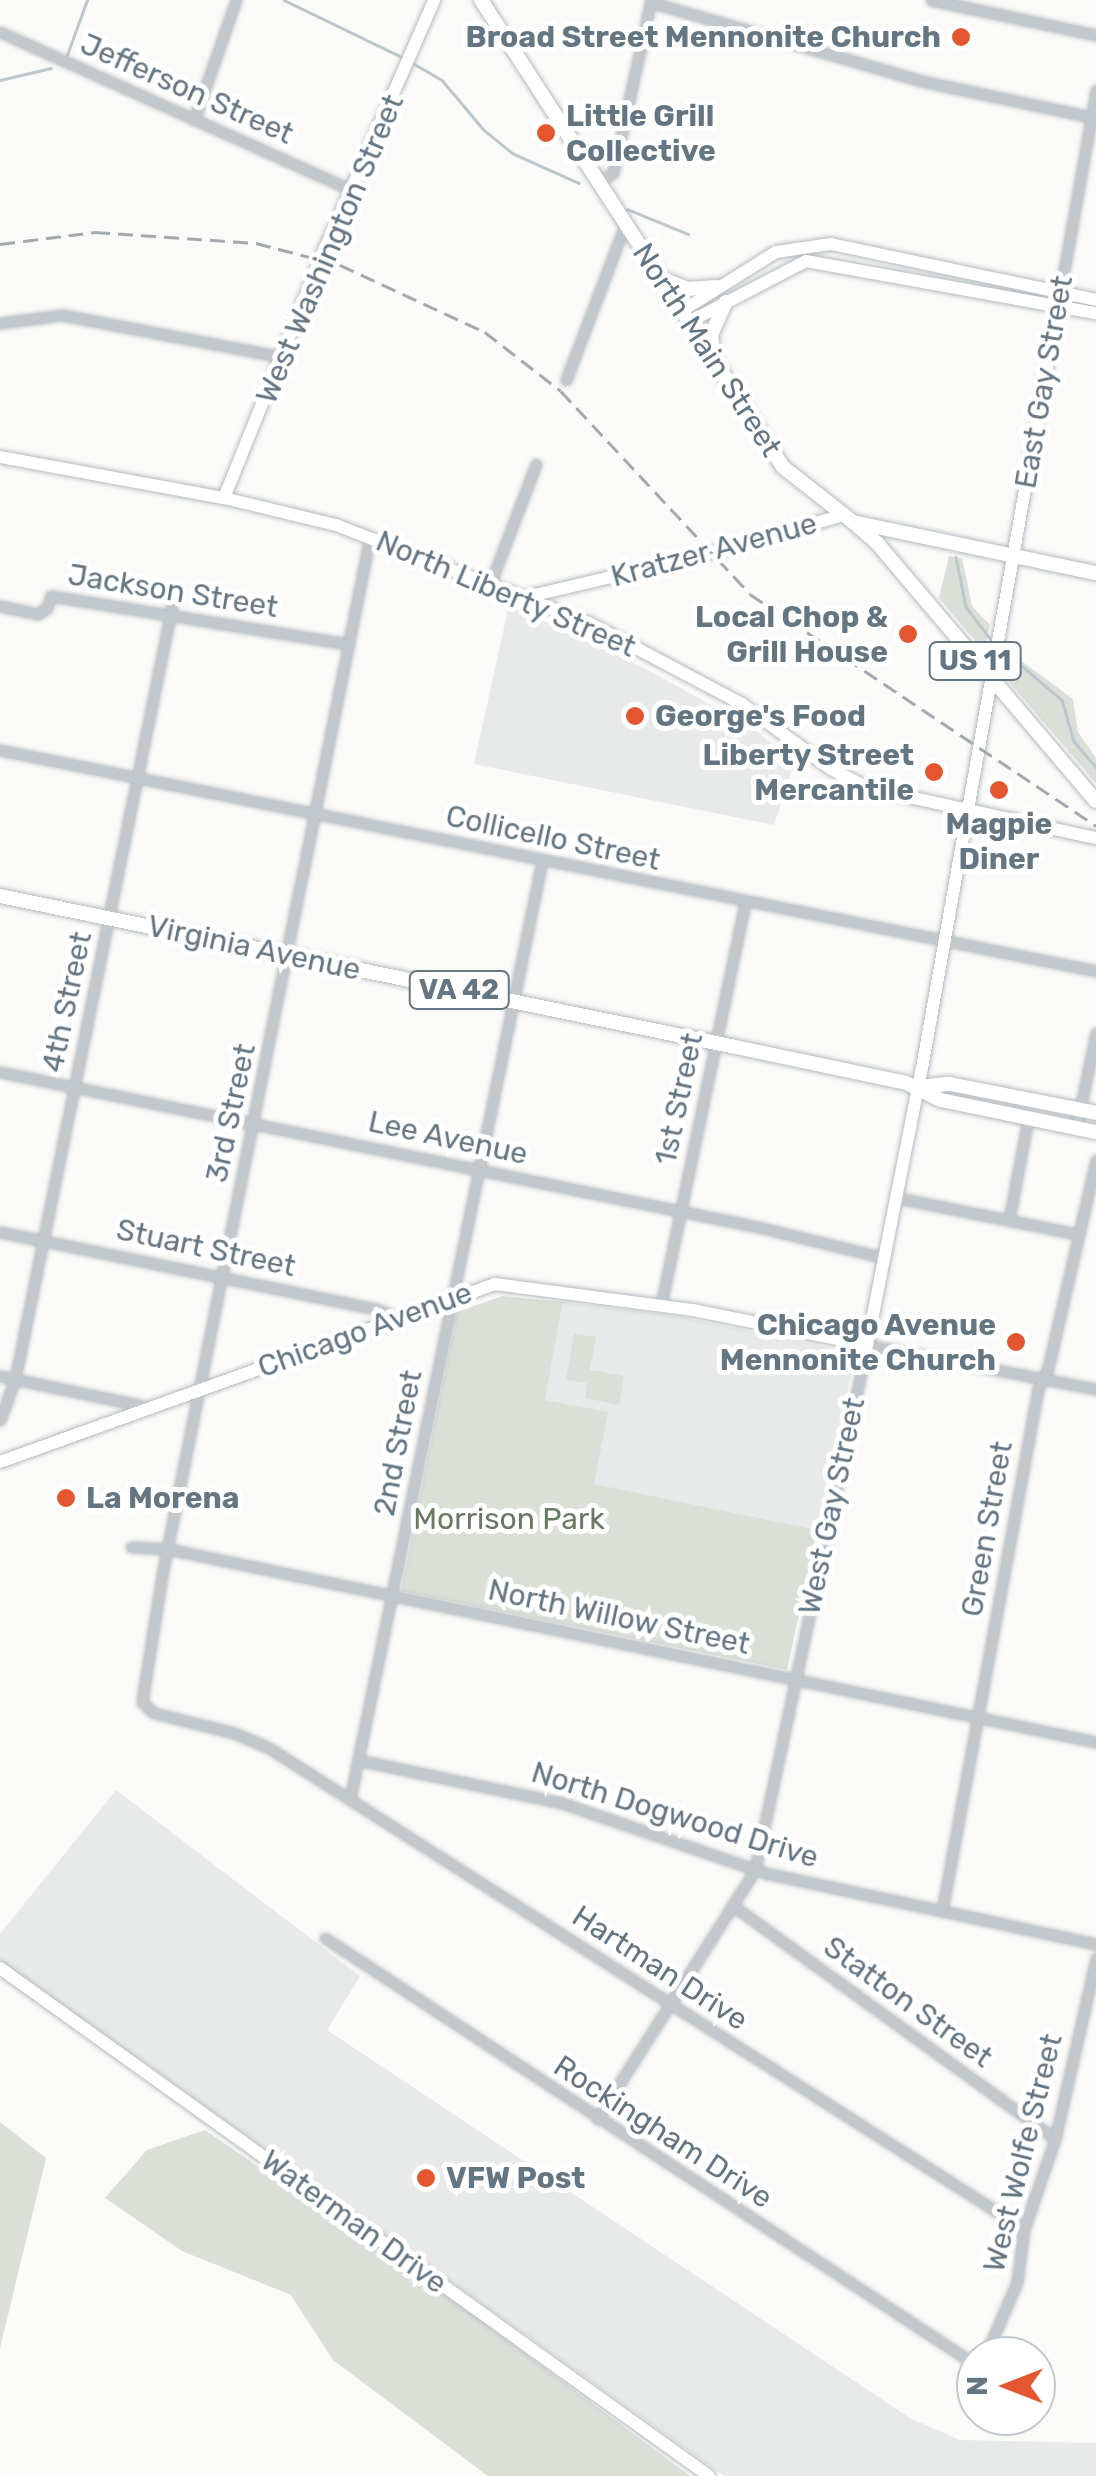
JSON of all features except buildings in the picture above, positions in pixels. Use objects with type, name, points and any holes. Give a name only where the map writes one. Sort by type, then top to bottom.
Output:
[{"type":"main road","name":"North Main Street","points":[[481,0],[783,467],[848,519],[1096,573]]},
{"type":"main road","points":[[658,277],[687,289],[717,287]]},
{"type":"main road","points":[[715,365],[711,334],[726,302]]},
{"type":"main road","name":"US 11","points":[[848,519],[877,542],[1096,801]]},
{"type":"main road","name":"Virginia Avenue","points":[[0,896],[918,1087]]},
{"type":"main road","name":"VA 42","points":[[918,1087],[950,1084],[1096,1113]]},
{"type":"main road","name":"VA 42","points":[[918,1087],[941,1100],[1096,1132]]},
{"type":"street","points":[[194,120],[236,0]]},
{"type":"street","name":"West Washington Street","points":[[224,498],[321,258],[407,70],[434,0]]},
{"type":"street","points":[[931,0],[1096,35]]},
{"type":"street","points":[[597,182],[613,173],[651,1],[926,82],[1093,118]]},
{"type":"street","name":"Jefferson Street","points":[[0,32],[354,191]]},
{"type":"street","name":"East Gay Street","points":[[1012,556],[1096,90]]},
{"type":"street","points":[[566,380],[625,226]]},
{"type":"street","points":[[684,318],[717,287],[776,252],[831,244],[1060,298],[1096,313]]},
{"type":"street","points":[[684,318],[726,302],[794,265],[816,262],[1096,300]]},
{"type":"street","points":[[0,323],[62,316],[283,357]]},
{"type":"street","name":"North Liberty Street","points":[[0,457],[224,498],[370,537],[589,624],[742,704],[855,782],[968,812],[1096,838]]},
{"type":"street","points":[[491,582],[536,464]]},
{"type":"street","name":"Kratzer Avenue","points":[[526,598],[848,519]]},
{"type":"street","name":"3rd Street","points":[[269,1748],[234,1733],[154,1713],[141,1699],[370,537]]},
{"type":"street","name":"West Gay Street","points":[[597,2119],[755,1870],[898,1198],[1012,556]]},
{"type":"street","name":"4th Street","points":[[0,1420],[15,1379],[175,591]]},
{"type":"street","name":"Jackson Street","points":[[0,606],[38,614],[51,596],[350,644]]},
{"type":"street","name":"Collicello Street","points":[[0,750],[1096,971]]},
{"type":"street","name":"2nd Street","points":[[350,1799],[542,861]]},
{"type":"street","name":"1st Street","points":[[661,1305],[745,902]]},
{"type":"street","points":[[1076,1128],[1096,1033]]},
{"type":"street","name":"Lee Avenue","points":[[0,1072],[885,1258]]},
{"type":"street","points":[[1009,1220],[1028,1118]]},
{"type":"street","name":"Green Street","points":[[942,1910],[1044,1378],[1096,1160]]},
{"type":"street","points":[[898,1198],[1077,1234]]},
{"type":"street","name":"Stuart Street","points":[[0,1232],[376,1309],[400,1318]]},
{"type":"street","name":"Chicago Avenue","points":[[0,1462],[484,1286],[509,1284],[661,1305],[1096,1389]]},
{"type":"street","points":[[0,1376],[152,1408]]},
{"type":"street","name":"North Willow Street","points":[[131,1547],[168,1549],[1096,1742]]},
{"type":"street","name":"Hartman Drive","points":[[269,1748],[1024,2229]]},
{"type":"street","name":"North Dogwood Drive","points":[[358,1760],[562,1803],[755,1870],[1096,1944]]},
{"type":"street","name":"Statton Street","points":[[732,1905],[1056,2139]]},
{"type":"street","name":"Rockingham Drive","points":[[325,1938],[956,2352]]},
{"type":"street","name":"West Wolfe Street","points":[[994,2336],[1017,2282],[1024,2229],[1056,2139],[1096,1958]]},
{"type":"street","name":"Waterman Drive","points":[[0,1968],[708,2476]]},
{"type":"shaded area","points":[[509,605],[650,671],[754,729],[795,762],[774,825],[474,764]]},
{"type":"shaded area","points":[[563,1302],[671,1315],[856,1353],[817,1530],[593,1484],[545,1400]]},
{"type":"shaded area","points":[[116,1790],[360,1976],[327,2030],[910,2418],[960,2440],[1096,2443],[1096,2476],[724,2476],[0,1960],[0,1934]]},
{"type":"green space","points":[[949,556],[962,558],[972,606],[990,625],[984,651],[939,598]]},
{"type":"green space","points":[[1008,651],[1073,699],[1078,732],[1096,758],[1096,783],[1004,676]]},
{"type":"green space","name":"Morrison Park","points":[[502,1296],[563,1302],[545,1400],[608,1412],[594,1484],[817,1530],[787,1670],[401,1591],[457,1312]]},
{"type":"green space","points":[[574,1334],[596,1337],[590,1370],[624,1376],[619,1405],[585,1398],[587,1383],[566,1380]]},
{"type":"green space","points":[[0,2122],[46,2158],[0,2348]]},
{"type":"green space","points":[[205,2130],[480,2320],[690,2476],[488,2476],[333,2360],[291,2295],[182,2251],[105,2198],[147,2150]]},
{"type":"waterway","points":[[67,55],[87,0]]},
{"type":"waterway","points":[[284,0],[404,58]]},
{"type":"waterway","points":[[411,62],[442,80],[484,130],[514,154],[579,183]]},
{"type":"waterway","points":[[0,80],[51,68]]},
{"type":"waterway","points":[[627,209],[688,234]]},
{"type":"waterway","points":[[956,557],[966,607],[992,641]]},
{"type":"waterway","points":[[1002,649],[1062,700],[1074,741],[1096,767]]},
{"type":"railway","points":[[0,244],[95,232],[256,243],[340,265],[485,332],[561,391],[750,594],[1096,826]]},
{"type":"place","name":"Broad Street Mennonite Church","points":[[961,37]]},
{"type":"place","name":"Little Grill Collective","points":[[546,133]]},
{"type":"place","name":"Local Chop & Grill House","points":[[908,634]]},
{"type":"place","name":"George's Food","points":[[635,716]]},
{"type":"place","name":"Liberty Street Mercantile","points":[[934,772]]},
{"type":"place","name":"Magpie Diner","points":[[999,790]]},
{"type":"place","name":"Chicago Avenue Mennonite Church","points":[[1016,1342]]},
{"type":"place","name":"La Morena","points":[[66,1498]]},
{"type":"place","name":"VFW Post","points":[[426,2178]]}]
